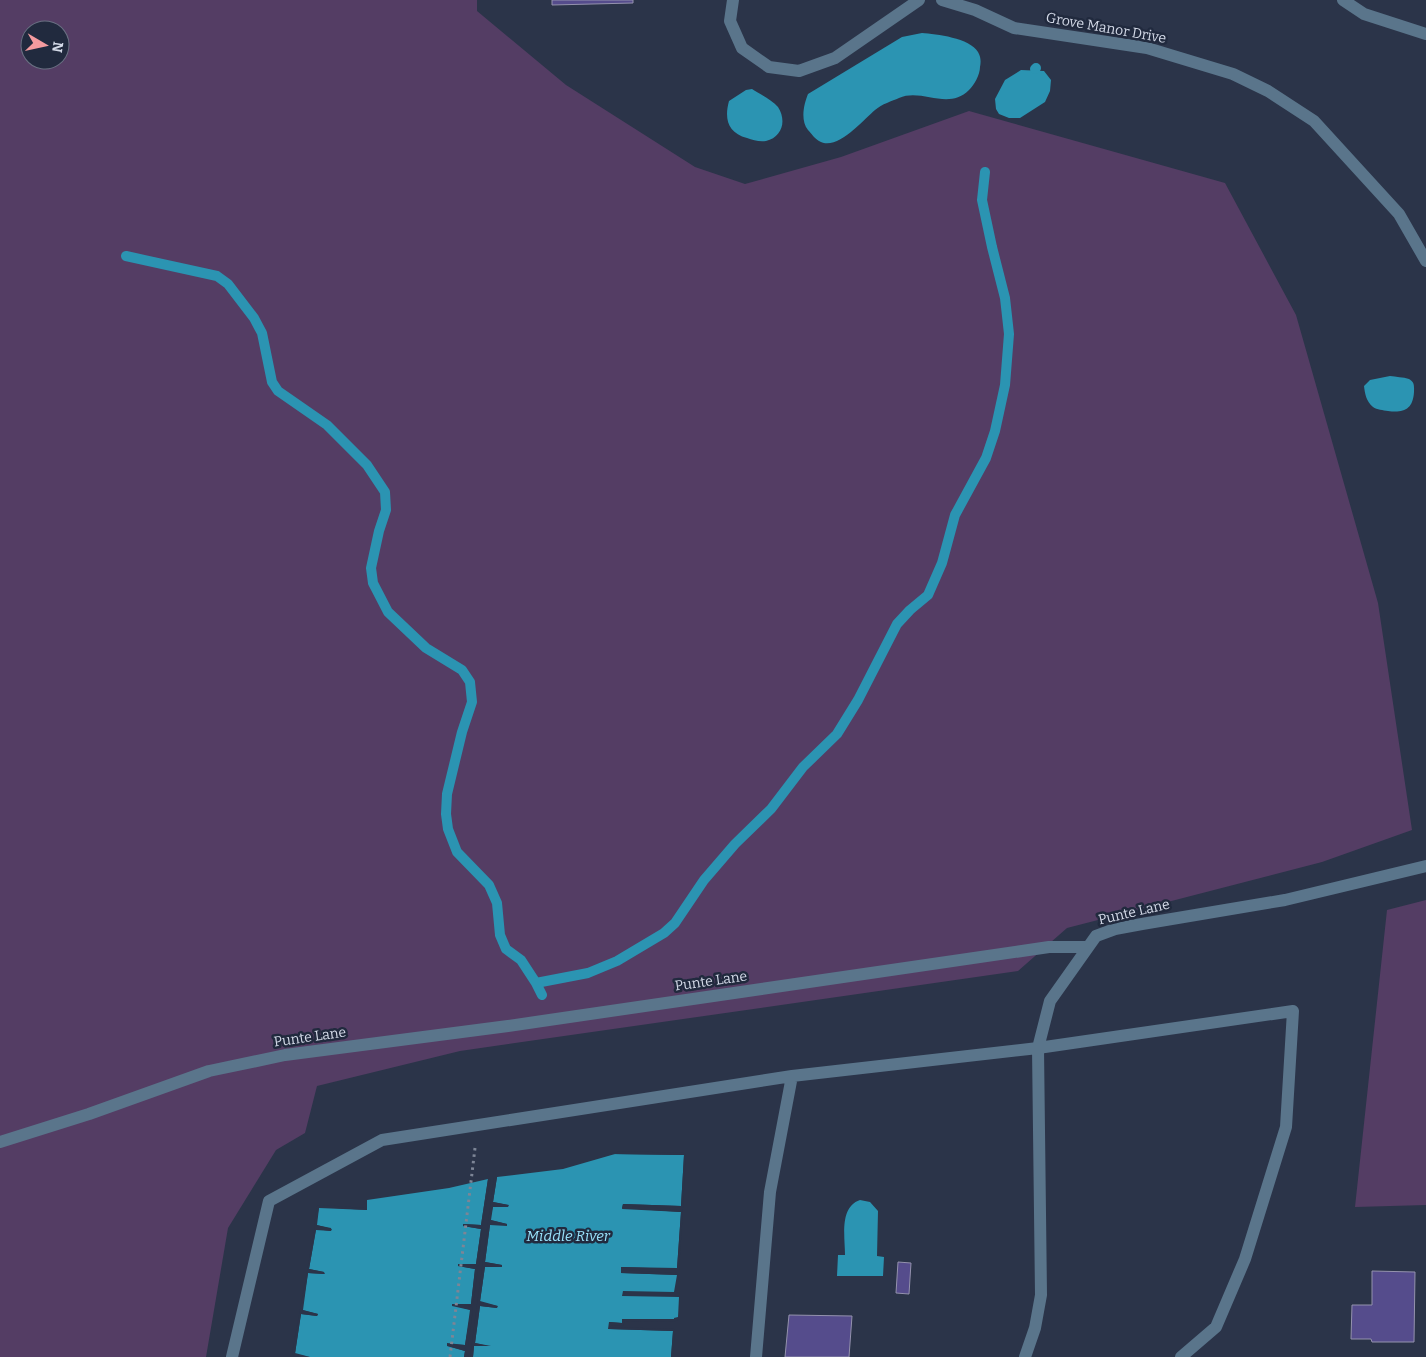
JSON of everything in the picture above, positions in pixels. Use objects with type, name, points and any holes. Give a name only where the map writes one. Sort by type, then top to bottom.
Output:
[{"type":"street","points":[[734,0],[730,21],[742,48],[769,67],[799,71],[835,58],[920,0]]},
{"type":"street","name":"Grove Manor Drive","points":[[942,0],[978,5],[1014,28],[1148,48],[1233,74],[1268,91],[1314,121],[1327,134],[1399,214],[1426,261]]},
{"type":"street","points":[[1343,0],[1364,14],[1426,34]]},
{"type":"street","name":"Punte Lane","points":[[0,1142],[89,1114],[209,1071],[285,1055],[517,1024],[1049,947],[1088,947],[1096,936],[1115,930],[1285,900],[1426,866]]},
{"type":"street","points":[[1025,1357],[1035,1328],[1042,1295],[1038,1048],[1050,1001],[1088,947]]},
{"type":"street","points":[[232,1357],[270,1202],[382,1140],[792,1076],[1038,1048],[1293,1012],[1286,1127],[1245,1259],[1216,1327],[1181,1357]]},
{"type":"street","points":[[756,1357],[770,1192],[792,1076]]},
{"type":"path","points":[[450,1357],[475,1148]]},
{"type":"shaded area","points":[[0,0],[477,0],[477,11],[566,85],[695,167],[745,184],[841,157],[969,111],[1225,183],[1296,315],[1378,603],[1412,830],[1322,862],[1067,928],[1018,971],[460,1051],[317,1086],[305,1133],[276,1150],[228,1228],[206,1357],[0,1357]]},
{"type":"shaded area","points":[[1426,900],[1426,1205],[1355,1207],[1387,910]]},
{"type":"water","points":[[922,33],[960,40],[974,47],[981,61],[975,83],[969,90],[961,96],[952,99],[917,95],[899,98],[878,108],[857,127],[834,142],[826,143],[819,141],[808,130],[803,117],[808,94],[902,37]]},
{"type":"water","points":[[1021,70],[1044,71],[1051,80],[1050,91],[1045,102],[1020,118],[1009,118],[999,114],[996,109],[995,99],[1005,80]]},
{"type":"water","points":[[752,89],[775,104],[781,112],[782,123],[779,132],[776,136],[766,141],[756,141],[735,133],[727,119],[729,101],[746,90]]},
{"type":"water","points":[[1390,376],[1409,379],[1413,383],[1412,403],[1403,411],[1376,409],[1366,397],[1364,386],[1370,380]]},
{"type":"water","name":"Middle River","points":[[615,1154],[684,1155],[681,1206],[623,1204],[622,1208],[681,1212],[677,1269],[621,1267],[621,1273],[677,1275],[674,1292],[623,1291],[622,1296],[679,1297],[678,1317],[674,1319],[623,1319],[622,1323],[609,1322],[609,1329],[673,1331],[671,1357],[473,1357],[474,1346],[488,1346],[475,1343],[480,1306],[497,1308],[497,1306],[480,1302],[485,1266],[501,1267],[502,1265],[485,1262],[490,1225],[507,1224],[490,1220],[493,1206],[508,1207],[508,1205],[493,1202],[497,1177],[563,1169]]},
{"type":"water","points":[[488,1179],[481,1225],[463,1224],[463,1226],[481,1229],[476,1264],[458,1264],[458,1266],[475,1269],[471,1304],[452,1305],[471,1310],[465,1345],[447,1344],[448,1346],[465,1351],[464,1357],[310,1357],[295,1354],[301,1314],[317,1316],[318,1314],[302,1310],[308,1273],[324,1274],[324,1272],[309,1269],[316,1229],[331,1231],[331,1228],[316,1225],[319,1207],[367,1210],[367,1200],[449,1188]]},
{"type":"water","points":[[860,1200],[870,1202],[878,1211],[877,1256],[884,1257],[883,1276],[837,1276],[838,1255],[845,1255],[844,1232],[846,1216],[853,1204]]},
{"type":"pier","points":[[621,1151],[686,1154],[683,1208],[631,1206],[683,1210],[679,1270],[623,1270],[677,1273],[679,1275],[621,1273],[621,1267],[677,1268],[681,1212],[622,1209],[623,1204],[681,1206],[684,1155],[610,1154]]},
{"type":"pier","points":[[494,1177],[497,1177],[493,1202],[509,1205],[508,1207],[493,1207],[491,1220],[507,1224],[507,1226],[490,1225],[485,1262],[502,1265],[502,1267],[485,1267],[480,1301],[498,1306],[497,1308],[480,1306],[475,1343],[491,1346],[474,1346],[473,1357],[470,1357]]},
{"type":"pier","points":[[491,1178],[482,1227],[479,1265],[476,1267],[478,1269],[473,1305],[468,1306],[472,1307],[473,1310],[468,1346],[464,1348],[467,1350],[467,1357],[464,1357],[465,1351],[447,1346],[447,1343],[465,1345],[470,1310],[452,1306],[452,1304],[471,1304],[475,1269],[458,1266],[458,1264],[476,1264],[481,1229],[463,1226],[463,1224],[481,1225],[488,1179]]},
{"type":"pier","points":[[365,1200],[367,1200],[367,1210],[319,1208],[317,1225],[332,1229],[331,1231],[316,1230],[309,1269],[324,1272],[325,1274],[308,1273],[303,1310],[318,1314],[317,1316],[301,1314],[295,1353],[310,1357],[294,1356],[292,1353],[315,1227],[317,1206],[365,1208]]},
{"type":"pier","points":[[622,1319],[680,1319],[673,1322],[625,1321],[623,1326],[611,1325],[611,1327],[674,1329],[673,1357],[671,1357],[673,1331],[608,1329],[609,1322],[622,1323]]},
{"type":"building","points":[[552,0],[633,0],[633,3],[552,5]]},
{"type":"building","points":[[898,1262],[911,1263],[909,1294],[896,1293]]},
{"type":"building","points":[[1372,1271],[1415,1272],[1414,1342],[1372,1342],[1371,1339],[1351,1339],[1352,1305],[1372,1305]]},
{"type":"building","points":[[789,1315],[852,1316],[849,1357],[785,1357]]},
{"type":"waterway","points":[[536,983],[588,973],[617,961],[664,933],[675,923],[704,880],[735,844],[771,809],[803,767],[837,734],[858,700],[897,624],[928,595],[942,563],[955,515],[986,458],[995,431],[1005,385],[1009,334],[1005,298],[982,200],[985,172]]},
{"type":"waterway","points":[[126,256],[217,276],[228,284],[254,318],[262,333],[272,382],[278,391],[327,425],[367,465],[385,492],[386,510],[379,531],[371,568],[373,583],[388,612],[426,648],[462,670],[470,682],[472,702],[462,732],[447,794],[446,814],[448,829],[457,852],[489,885],[497,903],[500,935],[506,949],[521,960],[542,995]]}]
